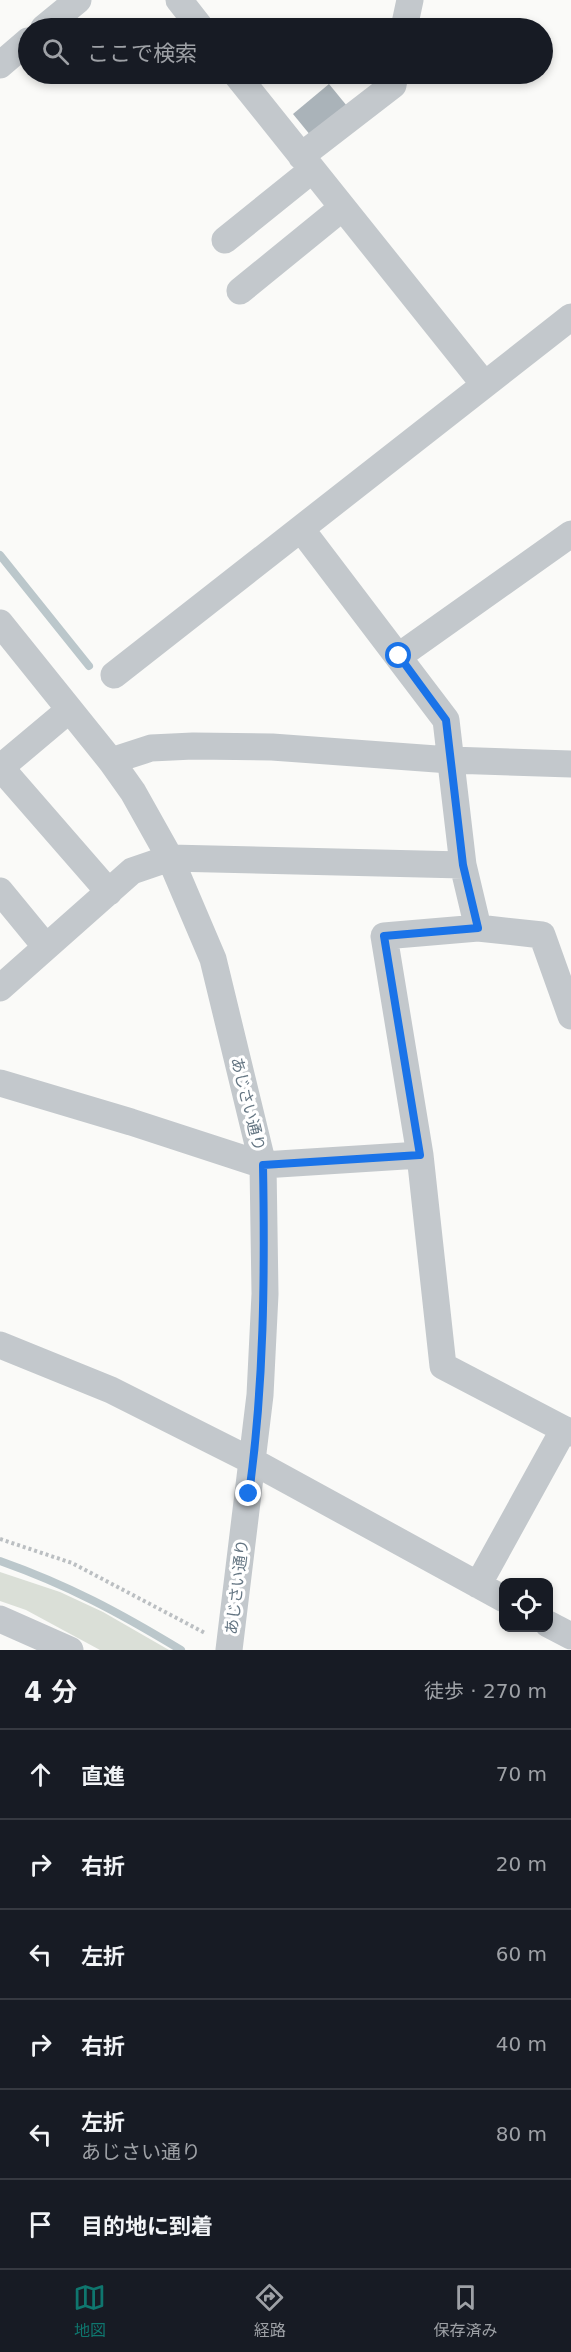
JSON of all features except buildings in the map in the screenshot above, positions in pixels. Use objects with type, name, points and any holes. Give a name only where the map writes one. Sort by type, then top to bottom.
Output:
[{"type":"street","points":[[56,18],[78,0]]},
{"type":"street","points":[[179,0],[193,18]]},
{"type":"street","points":[[406,18],[410,0]]},
{"type":"street","points":[[0,65],[18,50]]},
{"type":"street","points":[[244,84],[484,384]]},
{"type":"street","points":[[225,240],[393,84]]},
{"type":"street","points":[[240,291],[342,208]]},
{"type":"street","points":[[114,675],[571,317]]},
{"type":"street","points":[[301,529],[446,720],[463,865],[478,928]]},
{"type":"street","points":[[399,656],[571,534]]},
{"type":"street","name":"あじさい通り","points":[[0,623],[111,761],[133,792],[170,858],[213,959],[263,1165],[265,1294],[254,1462],[229,1650]]},
{"type":"street","points":[[69,710],[0,768],[109,892]]},
{"type":"street","points":[[111,761],[151,748],[193,746],[272,747],[450,760],[571,764]]},
{"type":"street","points":[[0,988],[132,872],[170,858],[463,865]]},
{"type":"street","points":[[0,891],[46,947]]},
{"type":"street","points":[[478,1585],[568,1431],[443,1366],[420,1155],[384,936],[478,928],[542,935],[571,1016]]},
{"type":"street","points":[[0,1083],[263,1165],[420,1155]]},
{"type":"street","points":[[0,1345],[111,1390],[254,1462],[499,1596]]},
{"type":"street","points":[[0,1619],[70,1650]]},
{"type":"street","points":[[553,1626],[571,1636]]},
{"type":"path","points":[[0,1539],[72,1563],[205,1633]]},
{"type":"shaded area","points":[[0,1572],[60,1592],[103,1612],[169,1650],[100,1650],[26,1610],[0,1601]]},
{"type":"waterway","points":[[0,555],[89,666]]},
{"type":"waterway","points":[[0,1561],[93,1601],[181,1650]]},
{"type":"route","points":[[249,1494],[260,1395],[265,1294],[263,1165],[420,1155],[384,936],[478,928],[463,865],[453,796],[446,720],[399,656]]}]
